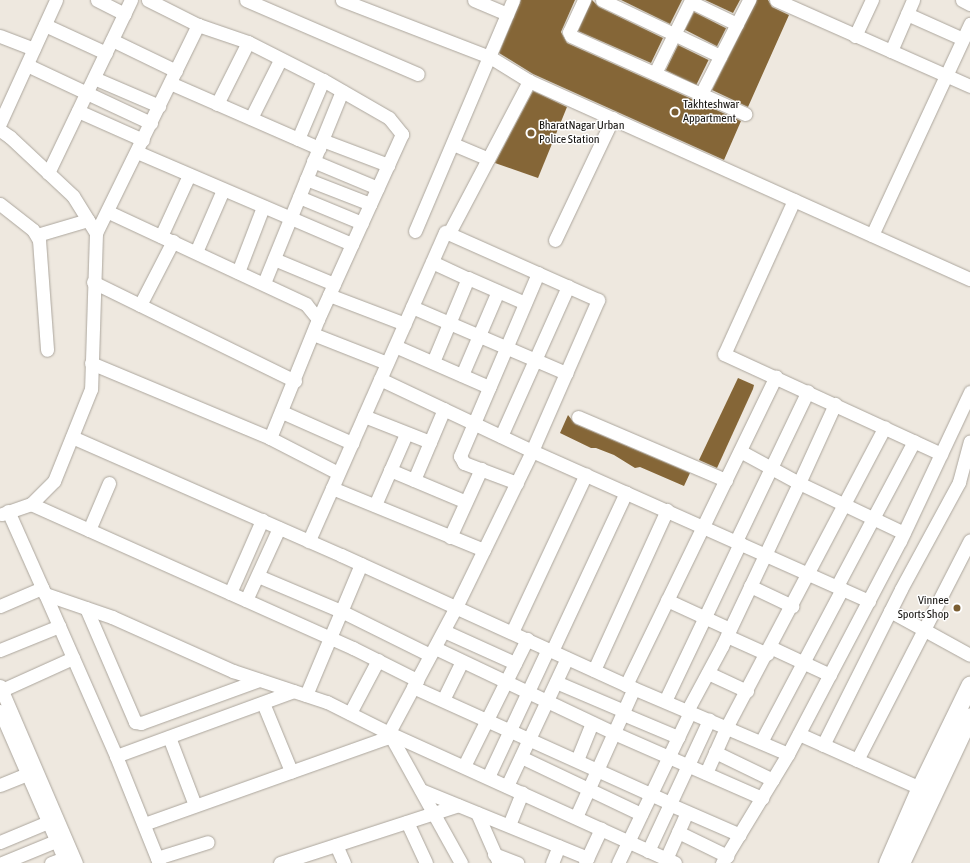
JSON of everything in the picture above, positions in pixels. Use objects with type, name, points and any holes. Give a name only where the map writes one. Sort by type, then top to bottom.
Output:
[{"type":"main road","points":[[901,863],[926,790],[970,684]]},
{"type":"main road","points":[[887,863],[926,790],[970,716]]},
{"type":"street","points":[[0,123],[56,0]]},
{"type":"street","points":[[96,0],[125,14]]},
{"type":"street","points":[[48,173],[131,0]]},
{"type":"street","points":[[148,0],[198,24],[248,42],[280,60],[324,80],[389,118],[402,134],[318,319],[295,381],[270,438]]},
{"type":"street","points":[[246,0],[418,74]]},
{"type":"street","points":[[342,0],[359,3],[490,57],[529,81],[970,279]]},
{"type":"street","points":[[474,0],[507,14]]},
{"type":"street","points":[[415,231],[513,0]]},
{"type":"street","points":[[584,0],[569,32],[571,36],[745,114]]},
{"type":"street","points":[[602,0],[720,56]]},
{"type":"street","points":[[701,94],[749,0]]},
{"type":"street","points":[[856,36],[872,0]]},
{"type":"street","points":[[890,51],[913,0]]},
{"type":"street","points":[[962,0],[970,4]]},
{"type":"street","points":[[655,73],[691,1],[737,24]]},
{"type":"street","points":[[781,1],[970,86]]},
{"type":"street","points":[[907,14],[963,39]]},
{"type":"street","points":[[198,24],[109,212],[96,233],[93,282],[91,389],[72,437],[54,481],[31,504],[3,512],[44,591],[60,626],[116,756],[158,860],[208,842]]},
{"type":"street","points":[[872,235],[970,24]]},
{"type":"street","points":[[45,25],[106,53]]},
{"type":"street","points":[[0,36],[34,49]]},
{"type":"street","points":[[112,40],[217,104],[298,139],[320,144],[388,165]]},
{"type":"street","points":[[217,104],[248,42]]},
{"type":"street","points":[[251,118],[280,60]]},
{"type":"street","points":[[27,65],[86,94],[151,123]]},
{"type":"street","points":[[94,78],[159,106]]},
{"type":"street","points":[[298,139],[324,80]]},
{"type":"street","points":[[449,233],[529,81]]},
{"type":"street","points":[[264,284],[342,91]]},
{"type":"street","points":[[78,111],[143,140]]},
{"type":"street","points":[[555,240],[612,118]]},
{"type":"street","points":[[0,130],[73,196],[96,233]]},
{"type":"street","points":[[452,144],[488,159]]},
{"type":"street","points":[[137,152],[352,244]]},
{"type":"street","points":[[314,161],[378,188]]},
{"type":"street","points":[[140,305],[167,239],[188,174]]},
{"type":"street","points":[[306,179],[370,204]]},
{"type":"street","points":[[196,252],[224,190]]},
{"type":"street","points":[[299,197],[362,223]]},
{"type":"street","points":[[794,200],[724,354],[776,376],[941,454]]},
{"type":"street","points":[[0,204],[37,235],[47,350]]},
{"type":"street","points":[[238,272],[263,207]]},
{"type":"street","points":[[109,212],[306,304],[318,319]]},
{"type":"street","points":[[37,235],[88,220]]},
{"type":"street","points":[[144,824],[386,738],[456,607],[517,483],[598,300],[445,232],[309,541]]},
{"type":"street","points":[[274,258],[332,289],[405,324]]},
{"type":"street","points":[[432,262],[525,303]]},
{"type":"street","points":[[517,483],[464,463],[460,459],[489,386],[538,273]]},
{"type":"street","points":[[433,362],[468,278]]},
{"type":"street","points":[[93,282],[295,381]]},
{"type":"street","points":[[501,436],[568,286]]},
{"type":"street","points":[[462,375],[498,291]]},
{"type":"street","points":[[412,307],[479,334],[566,373]]},
{"type":"street","points":[[313,334],[387,363]]},
{"type":"street","points":[[395,346],[489,386]]},
{"type":"street","points":[[91,363],[270,438],[338,473]]},
{"type":"street","points":[[576,817],[623,713],[630,686],[667,600],[776,376]]},
{"type":"street","points":[[380,379],[532,451],[869,601]]},
{"type":"street","points":[[665,701],[706,617],[738,542],[808,391]]},
{"type":"street","points":[[678,832],[725,859],[788,754],[869,601],[904,533],[970,392]]},
{"type":"street","points":[[618,863],[678,737],[688,711],[729,633],[835,404]]},
{"type":"street","points":[[414,480],[444,409]]},
{"type":"street","points":[[282,412],[352,443]]},
{"type":"street","points":[[364,416],[406,434],[430,442]]},
{"type":"street","points":[[578,417],[726,480]]},
{"type":"street","points":[[706,773],[726,728],[769,651],[885,427]]},
{"type":"street","points":[[375,506],[406,434]]},
{"type":"street","points":[[72,437],[361,564],[630,686],[788,754]]},
{"type":"street","points":[[761,742],[804,662],[914,441]]},
{"type":"street","points":[[822,744],[890,611],[959,482],[970,441]]},
{"type":"street","points":[[740,451],[799,483],[904,533]]},
{"type":"street","points":[[450,537],[481,469]]},
{"type":"street","points":[[390,470],[466,502]]},
{"type":"street","points":[[512,632],[586,474]]},
{"type":"street","points":[[89,530],[109,482]]},
{"type":"street","points":[[332,488],[484,550]]},
{"type":"street","points":[[488,777],[626,492]]},
{"type":"street","points":[[31,504],[378,660],[443,700],[487,719],[510,731],[530,738],[669,804],[740,835]]},
{"type":"street","points":[[594,670],[666,510]]},
{"type":"street","points":[[230,593],[262,520]]},
{"type":"street","points":[[246,600],[280,528]]},
{"type":"street","points":[[857,760],[970,540]]},
{"type":"street","points":[[116,756],[263,702],[300,693],[330,638],[361,564]]},
{"type":"street","points":[[258,576],[432,651],[462,661],[592,723],[762,798]]},
{"type":"street","points":[[750,586],[792,606]]},
{"type":"street","points":[[0,606],[44,591],[112,617],[233,671],[300,693],[350,713],[389,733],[601,828],[670,861],[678,832],[687,812]]},
{"type":"street","points":[[667,600],[706,617],[729,633],[769,651],[804,662],[830,674]]},
{"type":"street","points":[[86,608],[134,722],[141,723],[259,680]]},
{"type":"street","points":[[890,611],[970,655]]},
{"type":"street","points":[[0,650],[60,626]]},
{"type":"street","points":[[444,630],[515,663]]},
{"type":"street","points":[[464,766],[527,639]]},
{"type":"street","points":[[73,658],[1,688],[76,863]]},
{"type":"street","points":[[508,786],[567,658]]},
{"type":"street","points":[[350,713],[378,660]]},
{"type":"street","points":[[443,700],[462,661]]},
{"type":"street","points":[[708,673],[747,690]]},
{"type":"street","points":[[556,682],[678,737]]},
{"type":"street","points":[[263,702],[291,771]]},
{"type":"street","points":[[0,711],[6,741],[27,774],[65,860],[51,863]]},
{"type":"street","points":[[648,850],[669,804],[689,766],[709,720]]},
{"type":"street","points":[[577,760],[592,723]]},
{"type":"street","points":[[389,733],[461,863]]},
{"type":"street","points":[[799,734],[926,790]]},
{"type":"street","points":[[169,737],[195,805]]},
{"type":"street","points":[[715,752],[773,780]]},
{"type":"street","points":[[521,758],[641,814]]},
{"type":"street","points":[[0,785],[27,774]]},
{"type":"street","points":[[421,790],[559,846],[586,860],[601,828]]},
{"type":"street","points":[[509,825],[522,793]]},
{"type":"street","points":[[280,863],[458,805]]},
{"type":"street","points":[[477,813],[496,858],[517,863]]},
{"type":"street","points":[[0,842],[48,822]]},
{"type":"street","points":[[407,822],[426,863]]},
{"type":"street","points":[[2,863],[56,841]]},
{"type":"street","points":[[336,845],[344,863]]},
{"type":"street","points":[[552,863],[559,846]]},
{"type":"building","points":[[521,0],[575,0],[561,32],[567,43],[741,121],[724,160],[533,74],[499,53]]},
{"type":"building","points":[[592,0],[599,7],[663,38],[651,63],[578,31]]},
{"type":"building","points":[[621,0],[682,0],[670,24]]},
{"type":"building","points":[[705,0],[740,0],[733,13]]},
{"type":"building","points":[[757,0],[768,0],[772,7],[789,15],[748,107],[712,90]]},
{"type":"building","points":[[694,12],[726,28],[717,46],[685,30]]},
{"type":"building","points":[[678,45],[709,60],[696,85],[666,70]]},
{"type":"building","name":"BharatNagar Urban Police Station","points":[[533,91],[567,107],[538,178],[495,163]]},
{"type":"building","points":[[738,378],[754,385],[717,468],[699,460]]},
{"type":"building","points":[[568,415],[575,424],[690,473],[684,486],[640,467],[635,468],[614,455],[596,448],[591,448],[560,433]]},
{"type":"place","name":"Takhteshwar Appartment","points":[[675,112]]},
{"type":"place","name":"BharatNagar Urban Police Station","points":[[531,133]]},
{"type":"place","name":"Vinnee Sports Shop","points":[[957,608]]}]
